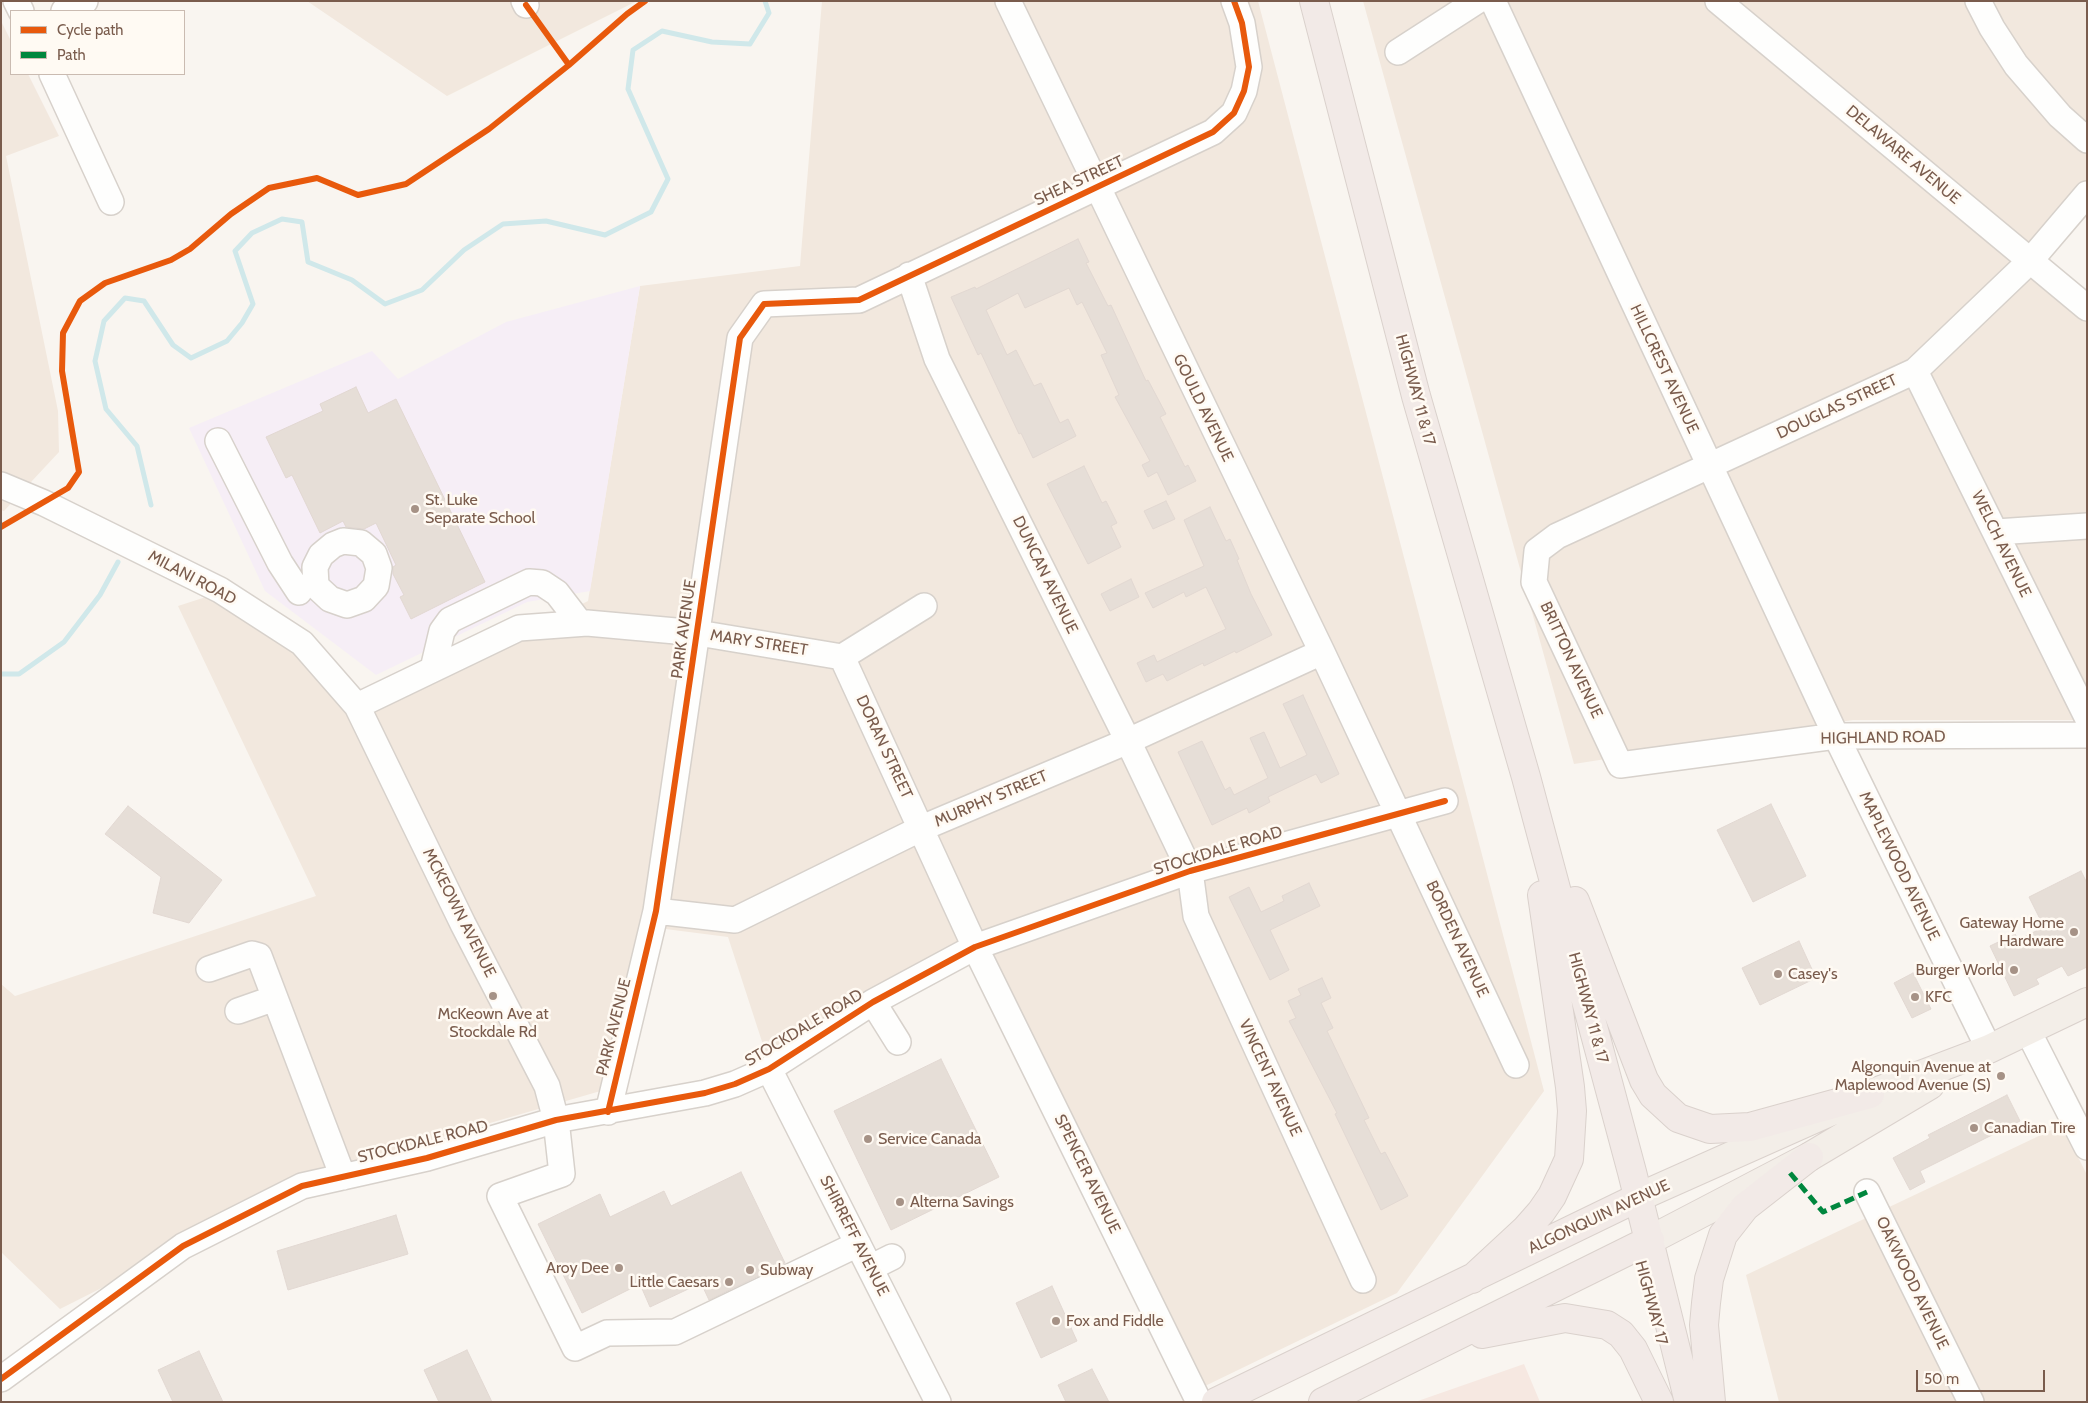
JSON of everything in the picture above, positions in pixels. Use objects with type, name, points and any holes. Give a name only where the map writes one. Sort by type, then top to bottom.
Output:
[{"type":"highway","name":"HIGHWAY 11 & 17","points":[[1314,1],[1416,396],[1526,777],[1588,1061],[1643,1244]]},
{"type":"highway","points":[[1526,777],[1644,1080],[1653,1095],[1666,1108],[1690,1124],[1710,1129],[1726,1130],[1750,1127],[1870,1094]]},
{"type":"highway","points":[[1472,1279],[1526,1229],[1540,1212],[1561,1178],[1570,1151],[1572,1112],[1570,1087],[1526,777]]},
{"type":"highway","points":[[1710,1402],[1704,1325],[1710,1279],[1723,1235],[1745,1207],[1809,1157]]},
{"type":"highway","name":"ALGONQUIN AVENUE","points":[[1216,1402],[1631,1201]]},
{"type":"highway","name":"ALGONQUIN AVENUE","points":[[1324,1402],[1643,1244]]},
{"type":"highway","name":"HIGHWAY 17","points":[[1643,1244],[1678,1402]]},
{"type":"highway","name":"HIGHWAY 17","points":[[1643,1244],[1689,1402]]},
{"type":"highway","points":[[1442,1343],[1565,1318],[1607,1325],[1620,1334],[1633,1350],[1660,1402]]},
{"type":"main road","name":"ALGONQUIN AVENUE","points":[[1631,1201],[1870,1094],[1988,1050],[2087,1002]]},
{"type":"main road","name":"ALGONQUIN AVENUE","points":[[1643,1244],[1809,1157],[1988,1050]]},
{"type":"street","points":[[66,10],[85,1]]},
{"type":"street","name":"GOULD AVENUE","points":[[1008,1],[1322,652],[1398,814]]},
{"type":"street","name":"SHEA STREET","points":[[909,275],[1214,132],[1234,113],[1244,91],[1249,67],[1242,23],[1234,1]]},
{"type":"street","points":[[1398,52],[1477,1]]},
{"type":"street","name":"HILLCREST AVENUE","points":[[1493,1],[1708,466],[1836,736]]},
{"type":"street","name":"DELAWARE AVENUE","points":[[1718,1],[2087,308]]},
{"type":"street","points":[[1978,1],[1992,28],[2016,65],[2060,116],[2087,140]]},
{"type":"street","points":[[52,75],[111,202]]},
{"type":"street","name":"DOUGLAS STREET","points":[[1537,551],[1557,536],[1914,372],[2030,261],[2087,194]]},
{"type":"street","name":"PARK AVENUE","points":[[608,1112],[656,911],[740,338],[764,304],[859,300],[909,275]]},
{"type":"street","name":"DUNCAN AVENUE","points":[[909,275],[937,359],[1128,741],[1190,872]]},
{"type":"street","name":"WELCH AVENUE","points":[[1914,372],[1996,532],[2087,718]]},
{"type":"street","points":[[218,441],[280,563],[308,589],[277,628]]},
{"type":"street","name":"MILANI ROAD","points":[[1,485],[44,503],[220,590],[302,644],[358,706]]},
{"type":"street","points":[[1996,532],[2087,526]]},
{"type":"street","name":"BRITTON AVENUE","points":[[1537,551],[1534,582],[1620,765]]},
{"type":"street","points":[[433,669],[442,631],[450,620],[529,582],[542,583],[557,593],[580,623]]},
{"type":"street","points":[[842,657],[924,606]]},
{"type":"street","name":"MARY STREET","points":[[358,706],[520,628],[580,623],[698,633],[842,657]]},
{"type":"street","name":"MURPHY STREET","points":[[656,911],[734,920],[922,828],[1128,741],[1322,652]]},
{"type":"street","name":"DORAN STREET","points":[[842,657],[975,947]]},
{"type":"street","name":"MCKEOWN AVENUE","points":[[358,706],[463,924],[547,1086],[556,1120],[562,1174],[500,1196],[575,1348],[607,1333],[675,1332],[858,1244]]},
{"type":"street","name":"HIGHLAND ROAD","points":[[1620,765],[1836,736],[2087,735]]},
{"type":"street","name":"MAPLEWOOD AVENUE","points":[[1836,736],[1988,1050]]},
{"type":"street","name":"STOCKDALE ROAD","points":[[1,1379],[183,1246],[302,1186],[427,1158],[556,1120],[705,1093],[735,1084],[769,1069],[873,1002],[975,947],[1190,872],[1445,801]]},
{"type":"street","name":"BORDEN AVENUE","points":[[1398,814],[1516,1065]]},
{"type":"street","name":"VINCENT AVENUE","points":[[1190,872],[1196,916],[1363,1280]]},
{"type":"street","name":"SPENCER AVENUE","points":[[975,947],[1199,1402]]},
{"type":"street","points":[[209,969],[252,954],[259,956],[343,1176]]},
{"type":"street","points":[[238,1011],[275,998]]},
{"type":"street","points":[[873,1002],[898,1042]]},
{"type":"street","points":[[2028,1032],[2087,1147]]},
{"type":"street","name":"SHIRREFF AVENUE","points":[[769,1069],[858,1244],[881,1263],[938,1402]]},
{"type":"street","name":"OAKWOOD AVENUE","points":[[1867,1192],[1971,1402]]},
{"type":"shaded area","points":[[307,1],[637,1],[447,96]]},
{"type":"shaded area","points":[[822,1],[1258,1],[1544,1091],[1397,1293],[1205,1386],[980,931],[767,1057],[728,937],[642,926],[604,1090],[345,1165],[60,1309],[1,1252],[1,984],[15,996],[316,896],[178,606],[209,596],[276,614],[372,710],[588,601],[640,286],[800,266]]},
{"type":"shaded area","points":[[1363,1],[2087,1],[2087,179],[2020,266],[2087,322],[2087,720],[1853,720],[1574,764]]},
{"type":"shaded area","points":[[1,21],[10,39],[10,75],[28,75],[59,136],[6,156],[58,411],[59,452],[4,511],[1,510]]},
{"type":"shaded area","name":"St. Luke Separate School","points":[[640,286],[590,591],[527,602],[376,675],[265,591],[189,428],[372,351],[398,379],[506,322]]},
{"type":"shaded area","points":[[2062,1125],[2087,1175],[2087,1402],[1779,1402],[1746,1275]]},
{"type":"shaded area","points":[[1524,1364],[1540,1402],[1415,1402]]},
{"type":"building","points":[[1078,239],[1089,262],[1086,263],[1108,306],[1111,305],[1146,381],[1148,380],[1166,414],[1160,417],[1185,467],[1188,465],[1196,481],[1168,495],[1157,472],[1148,477],[1142,465],[1150,461],[1115,397],[1119,395],[1101,355],[1107,353],[1082,302],[1077,305],[1069,288],[1025,308],[1018,293],[986,310],[1007,355],[1016,350],[1034,386],[1041,383],[1060,423],[1068,419],[1076,436],[1033,458],[1021,433],[1019,434],[981,353],[978,355],[951,297],[975,287],[976,289]]},
{"type":"building","points":[[356,387],[368,413],[396,399],[485,582],[411,619],[400,597],[404,595],[393,574],[393,567],[396,565],[376,523],[364,529],[346,527],[343,521],[320,533],[292,475],[286,478],[266,437],[323,411],[320,404]]},
{"type":"building","points":[[1084,466],[1102,503],[1106,501],[1117,523],[1111,526],[1121,547],[1088,564],[1047,484]]},
{"type":"building","points":[[1166,501],[1175,519],[1153,529],[1144,511]]},
{"type":"building","points":[[1210,507],[1226,541],[1230,539],[1251,594],[1272,635],[1204,666],[1203,663],[1167,681],[1163,674],[1146,682],[1137,663],[1154,655],[1157,662],[1226,629],[1206,587],[1186,597],[1184,592],[1153,608],[1145,593],[1204,566],[1184,520]]},
{"type":"building","points":[[1131,579],[1139,597],[1110,611],[1101,594]]},
{"type":"building","points":[[1303,695],[1339,774],[1321,783],[1316,774],[1268,797],[1270,802],[1249,813],[1247,808],[1212,825],[1178,752],[1202,741],[1225,790],[1230,787],[1234,795],[1268,778],[1250,738],[1264,732],[1280,768],[1307,755],[1283,704]]},
{"type":"building","points":[[1771,804],[1806,876],[1753,902],[1717,830]]},
{"type":"building","points":[[128,806],[222,880],[189,923],[153,913],[161,877],[105,834]]},
{"type":"building","points":[[2081,871],[2087,883],[2087,967],[2068,976],[2062,966],[2036,979],[2039,984],[2014,996],[1990,946],[2015,934],[2018,940],[2044,927],[2029,897]]},
{"type":"building","points":[[1309,883],[1320,906],[1270,930],[1289,970],[1270,980],[1229,897],[1249,887],[1261,912],[1284,901],[1282,896]]},
{"type":"building","points":[[1799,941],[1816,978],[1760,1005],[1742,968]]},
{"type":"building","points":[[1913,973],[1931,1009],[1912,1018],[1894,983]]},
{"type":"building","points":[[1322,978],[1331,998],[1321,1003],[1333,1028],[1327,1031],[1369,1118],[1364,1120],[1381,1154],[1385,1152],[1408,1196],[1381,1210],[1335,1114],[1337,1113],[1289,1021],[1296,1018],[1288,1001],[1301,995],[1298,989]]},
{"type":"building","points":[[941,1059],[999,1177],[891,1230],[834,1111]]},
{"type":"building","name":"Canadian Tire","points":[[2007,1095],[2020,1121],[1920,1171],[1925,1182],[1910,1190],[1893,1158],[1930,1138],[1928,1135]]},
{"type":"building","points":[[741,1172],[785,1263],[709,1300],[701,1283],[650,1307],[640,1284],[582,1313],[538,1224],[600,1194],[610,1217],[664,1191],[671,1206]]},
{"type":"building","points":[[396,1215],[408,1254],[288,1290],[277,1251]]},
{"type":"building","points":[[1052,1286],[1077,1341],[1041,1358],[1016,1303]]},
{"type":"building","points":[[467,1350],[492,1402],[439,1402],[424,1370]]},
{"type":"building","points":[[199,1351],[223,1402],[173,1402],[158,1370]]},
{"type":"building","points":[[1092,1369],[1109,1402],[1066,1402],[1058,1385]]},
{"type":"waterway","points":[[151,505],[137,446],[106,409],[95,361],[104,321],[125,298],[144,301],[173,345],[191,358],[227,341],[242,323],[253,304],[235,251],[252,233],[282,219],[302,222],[308,262],[352,280],[385,304],[422,290],[464,250],[503,224],[546,221],[605,235],[651,212],[668,179],[628,89],[633,50],[662,31],[712,42],[750,44],[769,13],[765,1]]},
{"type":"waterway","points":[[1,674],[19,674],[64,642],[100,595],[118,562]]},
{"type":"marked path","points":[[1790,1173],[1823,1212],[1867,1192]]},
{"type":"cycle path","points":[[1,527],[68,488],[79,472],[62,371],[63,333],[80,301],[105,283],[171,260],[190,249],[231,214],[269,188],[317,178],[358,195],[406,184],[489,129],[645,1]]},
{"type":"cycle path","points":[[608,1112],[656,911],[740,338],[764,304],[859,300],[1213,132],[1234,113],[1244,91],[1249,67],[1242,23],[1234,1]]},
{"type":"cycle path","points":[[526,5],[569,65]]},
{"type":"cycle path","points":[[1,1379],[183,1246],[302,1186],[427,1158],[556,1120],[705,1093],[735,1084],[769,1069],[873,1002],[975,947],[1190,871],[1445,801]]},
{"type":"place","name":"St. Luke Separate School","points":[[415,509]]},
{"type":"place","name":"Gateway Home Hardware","points":[[2074,932]]},
{"type":"place","name":"Burger World","points":[[2014,970]]},
{"type":"place","name":"Casey's","points":[[1778,974]]},
{"type":"place","name":"McKeown Ave at Stockdale Rd","points":[[493,996]]},
{"type":"place","name":"KFC","points":[[1915,997]]},
{"type":"place","name":"Algonquin Avenue at Maplewood Avenue (S)","points":[[2001,1076]]},
{"type":"place","name":"Canadian Tire","points":[[1974,1128]]},
{"type":"place","name":"Service Canada","points":[[868,1139]]},
{"type":"place","name":"Alterna Savings","points":[[900,1202]]},
{"type":"place","name":"Aroy Dee","points":[[619,1268]]},
{"type":"place","name":"Subway","points":[[750,1270]]},
{"type":"place","name":"Little Caesars","points":[[729,1282]]},
{"type":"place","name":"Fox and Fiddle","points":[[1056,1321]]}]
